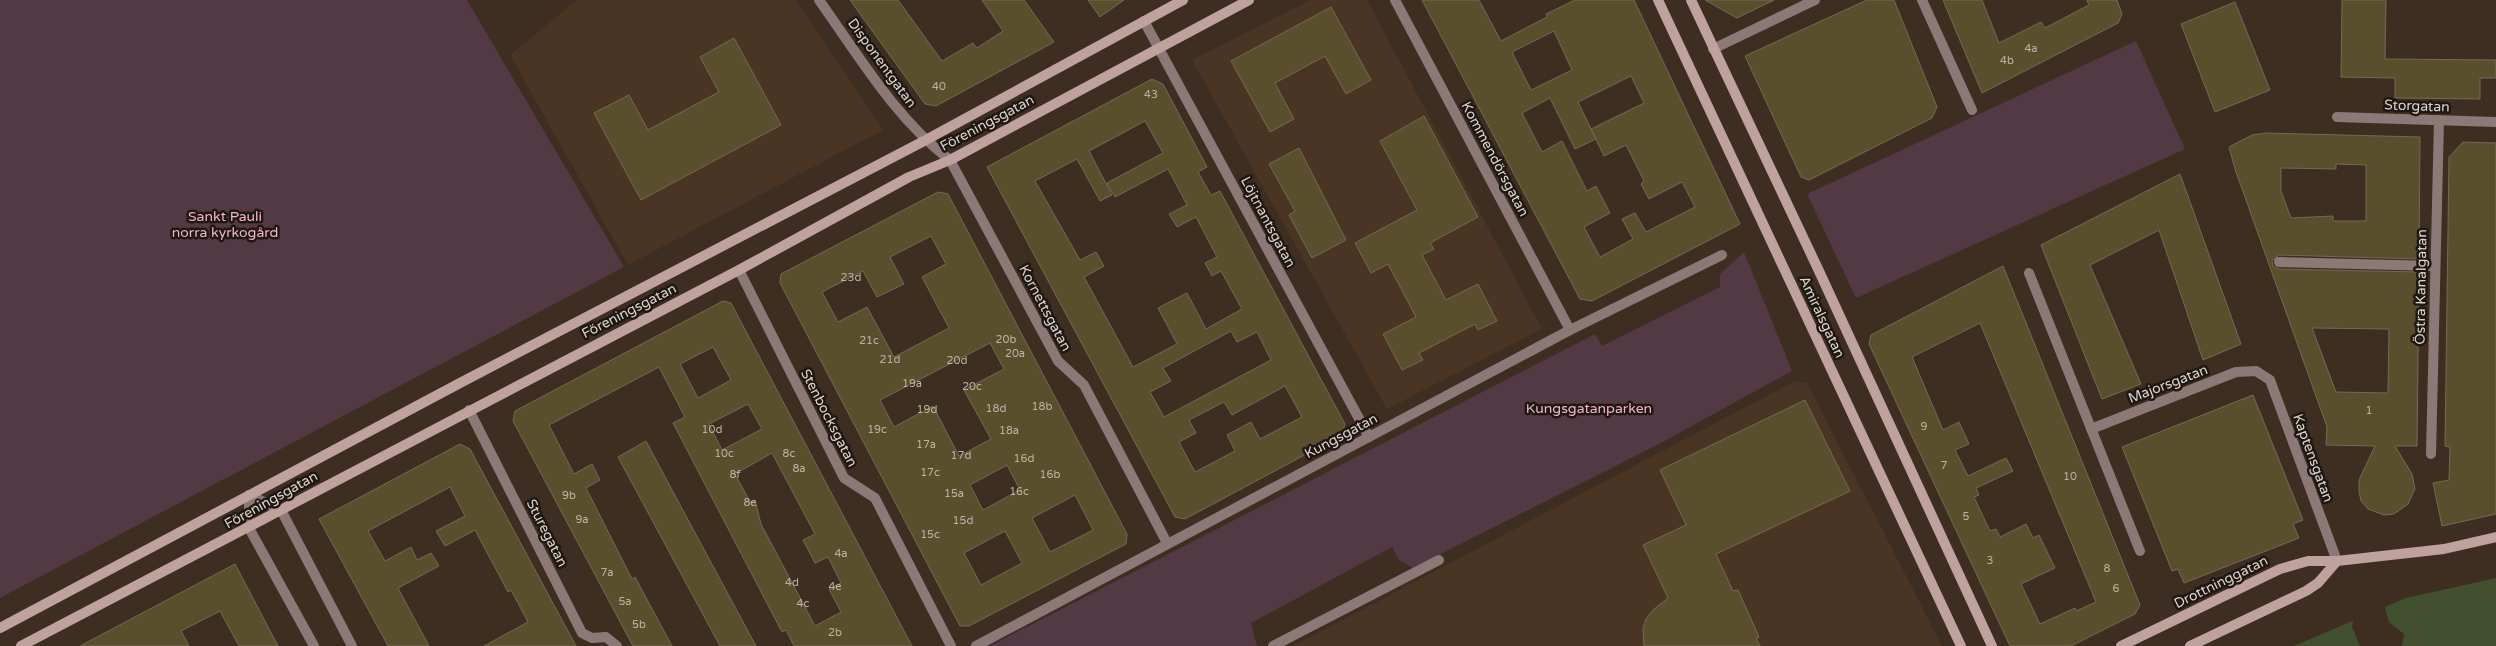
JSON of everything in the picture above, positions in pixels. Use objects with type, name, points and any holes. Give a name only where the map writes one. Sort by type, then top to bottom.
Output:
[{"type":"street","name":"Disponentgatan","points":[[819,0],[901,116],[924,141]]},
{"type":"street","name":"Föreningsgatan","points":[[0,628],[818,195],[924,141],[1183,0]]},
{"type":"street","name":"Föreningsgatan","points":[[21,646],[33,643],[469,410],[739,270],[909,177],[950,160],[1249,0]]},
{"type":"street","name":"Kommendörsgatan","points":[[1395,0],[1570,330]]},
{"type":"street","name":"Amiralsgatan","points":[[1658,0],[1960,646]]},
{"type":"street","name":"Amiralsgatan","points":[[1691,0],[1811,253],[1992,646]]},
{"type":"street","points":[[1713,49],[1815,0]]},
{"type":"street","points":[[1922,0],[1972,110]]},
{"type":"street","name":"Löjtnantsgatan","points":[[1144,21],[1369,437]]},
{"type":"street","name":"Storgatan","points":[[2337,117],[2496,122]]},
{"type":"street","name":"Östra Kanalgatan","points":[[2431,454],[2439,120]]},
{"type":"street","name":"Kornettsgatan","points":[[924,141],[950,160],[1058,362],[1084,385],[1167,543]]},
{"type":"street","name":"Kungsgatan","points":[[976,646],[1570,330],[1722,255]]},
{"type":"street","points":[[2279,262],[2436,266]]},
{"type":"street","name":"Stenbocksgatan","points":[[739,270],[844,478],[875,498],[951,646]]},
{"type":"street","points":[[2029,272],[2140,552]]},
{"type":"street","name":"Majorsgatan","points":[[2091,429],[2236,372],[2256,371]]},
{"type":"street","name":"Kaptensgatan","points":[[2256,371],[2270,380],[2337,562]]},
{"type":"street","name":"Sturegatan","points":[[469,410],[582,633],[592,638],[606,637],[617,646]]},
{"type":"street","points":[[314,646],[249,528],[249,496],[281,510],[352,646]]},
{"type":"street","name":"Drottninggatan","points":[[2121,646],[2280,569],[2308,561],[2337,562],[2444,549],[2496,537]]},
{"type":"street","points":[[1273,646],[1439,560]]},
{"type":"street","points":[[2190,646],[2306,591],[2318,583],[2337,562]]},
{"type":"shaded area","points":[[577,0],[796,0],[883,130],[628,265],[510,55]]},
{"type":"shaded area","points":[[1310,0],[1367,0],[1542,329],[1387,409],[1192,60]]},
{"type":"shaded area","points":[[1795,381],[1807,383],[1942,646],[1293,646]]},
{"type":"shaded area","points":[[2496,578],[2496,646],[2294,646],[2406,598]]},
{"type":"green space","name":"Sankt Pauli norra kyrkogård","points":[[0,0],[467,0],[624,267],[0,598]]},
{"type":"green space","points":[[2136,41],[2185,149],[1856,298],[1807,194]]},
{"type":"green space","name":"Kungsgatanparken","points":[[1744,252],[1792,371],[1659,444],[1413,568],[1399,560],[1392,547],[1251,623],[1257,646],[990,646],[1595,334],[1602,346],[1720,287],[1720,274]]},
{"type":"pier","points":[[2384,604],[2389,622],[2404,634],[2402,646],[2360,646],[2352,627],[2353,621],[2350,618]]},
{"type":"building","points":[[850,0],[898,0],[942,61],[973,43],[977,48],[1003,31],[982,0],[1024,0],[1054,42],[936,106],[925,104]]},
{"type":"building","points":[[1088,0],[1124,0],[1100,17]]},
{"type":"building","points":[[1422,0],[1479,0],[1501,41],[1547,17],[1546,14],[1575,0],[1634,0],[1740,224],[1592,301],[1580,299]],"holes":[[[1554,31],[1572,70],[1531,90],[1512,52]],[[1631,76],[1644,103],[1591,129],[1578,102]],[[1550,98],[1575,149],[1596,139],[1604,156],[1626,145],[1644,181],[1641,184],[1649,199],[1682,182],[1695,207],[1646,232],[1635,213],[1622,219],[1633,239],[1600,257],[1584,227],[1610,213],[1596,186],[1587,191],[1562,141],[1542,152],[1522,113]]]},
{"type":"building","points":[[1705,0],[1774,0],[1737,18]]},
{"type":"building","points":[[1867,0],[1894,0],[1937,107],[1932,118],[1809,180],[1801,177],[1745,56]]},
{"type":"building","points":[[1943,0],[1982,0],[1999,43],[2041,22],[2045,28],[2089,5],[2087,0],[2117,0],[2122,14],[2118,23],[1982,93]]},
{"type":"building","points":[[2342,0],[2386,0],[2385,59],[2496,60],[2496,78],[2480,78],[2480,99],[2395,98],[2395,78],[2341,77]]},
{"type":"building","points":[[2235,2],[2270,90],[2215,112],[2181,24]]},
{"type":"building","points":[[1331,7],[1371,80],[1346,94],[1325,56],[1275,83],[1294,119],[1270,132],[1231,61]]},
{"type":"building","points":[[734,38],[781,125],[641,200],[594,113],[629,95],[648,130],[719,92],[700,57]]},
{"type":"building","points":[[1152,79],[1163,84],[1207,167],[1198,172],[1211,195],[1220,191],[1345,424],[1342,435],[1185,519],[1175,517],[987,167]],"holes":[[[1145,121],[1163,153],[1107,183],[1115,197],[1168,169],[1187,205],[1169,214],[1177,227],[1196,217],[1217,257],[1205,263],[1212,276],[1221,271],[1242,309],[1206,329],[1187,293],[1158,308],[1177,344],[1133,367],[1084,277],[1104,266],[1096,252],[1080,260],[1035,181],[1077,159],[1100,201],[1112,195],[1089,151]],[[1231,331],[1237,342],[1257,332],[1271,360],[1164,417],[1150,392],[1171,381],[1163,368]],[[1285,386],[1302,417],[1260,439],[1251,422],[1227,435],[1235,451],[1195,472],[1179,442],[1196,433],[1189,420],[1224,402],[1232,415]]]},
{"type":"building","points":[[1424,116],[1478,217],[1430,243],[1434,249],[1422,255],[1446,300],[1478,284],[1497,321],[1478,330],[1475,324],[1419,353],[1423,360],[1402,370],[1383,334],[1416,317],[1388,264],[1371,273],[1355,243],[1417,210],[1380,141]]},
{"type":"building","points":[[2265,133],[2420,137],[2419,259],[2279,255],[2272,261],[2273,266],[2279,269],[2419,272],[2417,446],[2395,446],[2412,474],[2415,489],[2408,504],[2394,514],[2384,515],[2368,509],[2361,501],[2359,480],[2375,446],[2326,445],[2327,427],[2235,169],[2229,147],[2252,135]],"holes":[[[2336,164],[2366,165],[2366,221],[2333,221],[2333,216],[2291,218],[2281,191],[2281,168],[2336,169]],[[2312,328],[2389,329],[2388,393],[2336,392]]]},
{"type":"building","points":[[2463,142],[2496,143],[2496,514],[2442,526],[2433,483],[2449,480],[2450,447],[2445,446],[2449,157]]},
{"type":"building","points":[[1299,148],[1346,240],[1312,258],[1289,215],[1295,211],[1269,164]]},
{"type":"building","points":[[2180,174],[2241,344],[2203,360],[2159,230],[2090,265],[2141,384],[2102,399],[2041,245]]},
{"type":"building","points":[[938,192],[948,194],[1127,534],[1126,544],[969,626],[960,626],[780,283],[781,274]],"holes":[[[931,236],[946,264],[922,277],[949,328],[894,357],[867,307],[838,322],[822,292],[863,271],[877,297],[904,284],[890,257]],[[990,343],[1004,369],[964,390],[991,439],[959,456],[933,406],[894,427],[880,400]],[[1007,465],[1020,490],[983,510],[970,485]],[[1075,495],[1093,530],[1050,552],[1032,518]],[[1005,531],[1022,563],[981,585],[964,553]]]},
{"type":"building","points":[[2003,266],[2140,605],[2135,614],[2071,646],[2010,646],[1869,344],[1871,335]],"holes":[[[1980,323],[2096,602],[2076,611],[2075,608],[2040,624],[2021,584],[2055,568],[2039,535],[2033,538],[2026,524],[2000,537],[1996,529],[1990,531],[1974,497],[1979,495],[1976,488],[2013,471],[2006,458],[1968,476],[1955,450],[1969,444],[1959,422],[1943,430],[1912,357]]]},
{"type":"building","points":[[723,301],[731,303],[912,646],[794,646],[786,630],[782,632],[673,423],[685,417],[659,367],[549,425],[574,474],[592,464],[600,480],[586,488],[632,579],[635,577],[672,646],[633,646],[513,421],[515,411]],"holes":[[[713,347],[731,380],[698,398],[680,364]],[[748,404],[762,429],[722,450],[709,424]],[[772,453],[815,534],[803,540],[815,563],[828,557],[841,583],[829,589],[841,612],[815,626],[761,524],[755,500],[750,502],[735,474]]]},
{"type":"building","points":[[2253,395],[2303,520],[2293,524],[2299,538],[2184,583],[2178,569],[2172,571],[2122,447]]},
{"type":"building","points":[[1805,400],[1850,491],[1716,554],[1733,591],[1738,590],[1759,637],[1756,638],[1760,646],[1644,646],[1643,629],[1646,619],[1653,610],[1668,598],[1643,545],[1686,525],[1660,470]]},
{"type":"building","points":[[646,441],[756,646],[720,646],[618,457]]},
{"type":"building","points":[[460,444],[470,449],[576,646],[484,646],[528,622],[511,590],[508,592],[475,530],[445,546],[436,531],[465,516],[450,487],[368,531],[385,561],[411,547],[417,560],[431,553],[439,566],[398,588],[429,646],[388,646],[319,519]]},
{"type":"building","points":[[235,564],[278,646],[239,646],[220,611],[181,631],[189,646],[80,646]]}]
